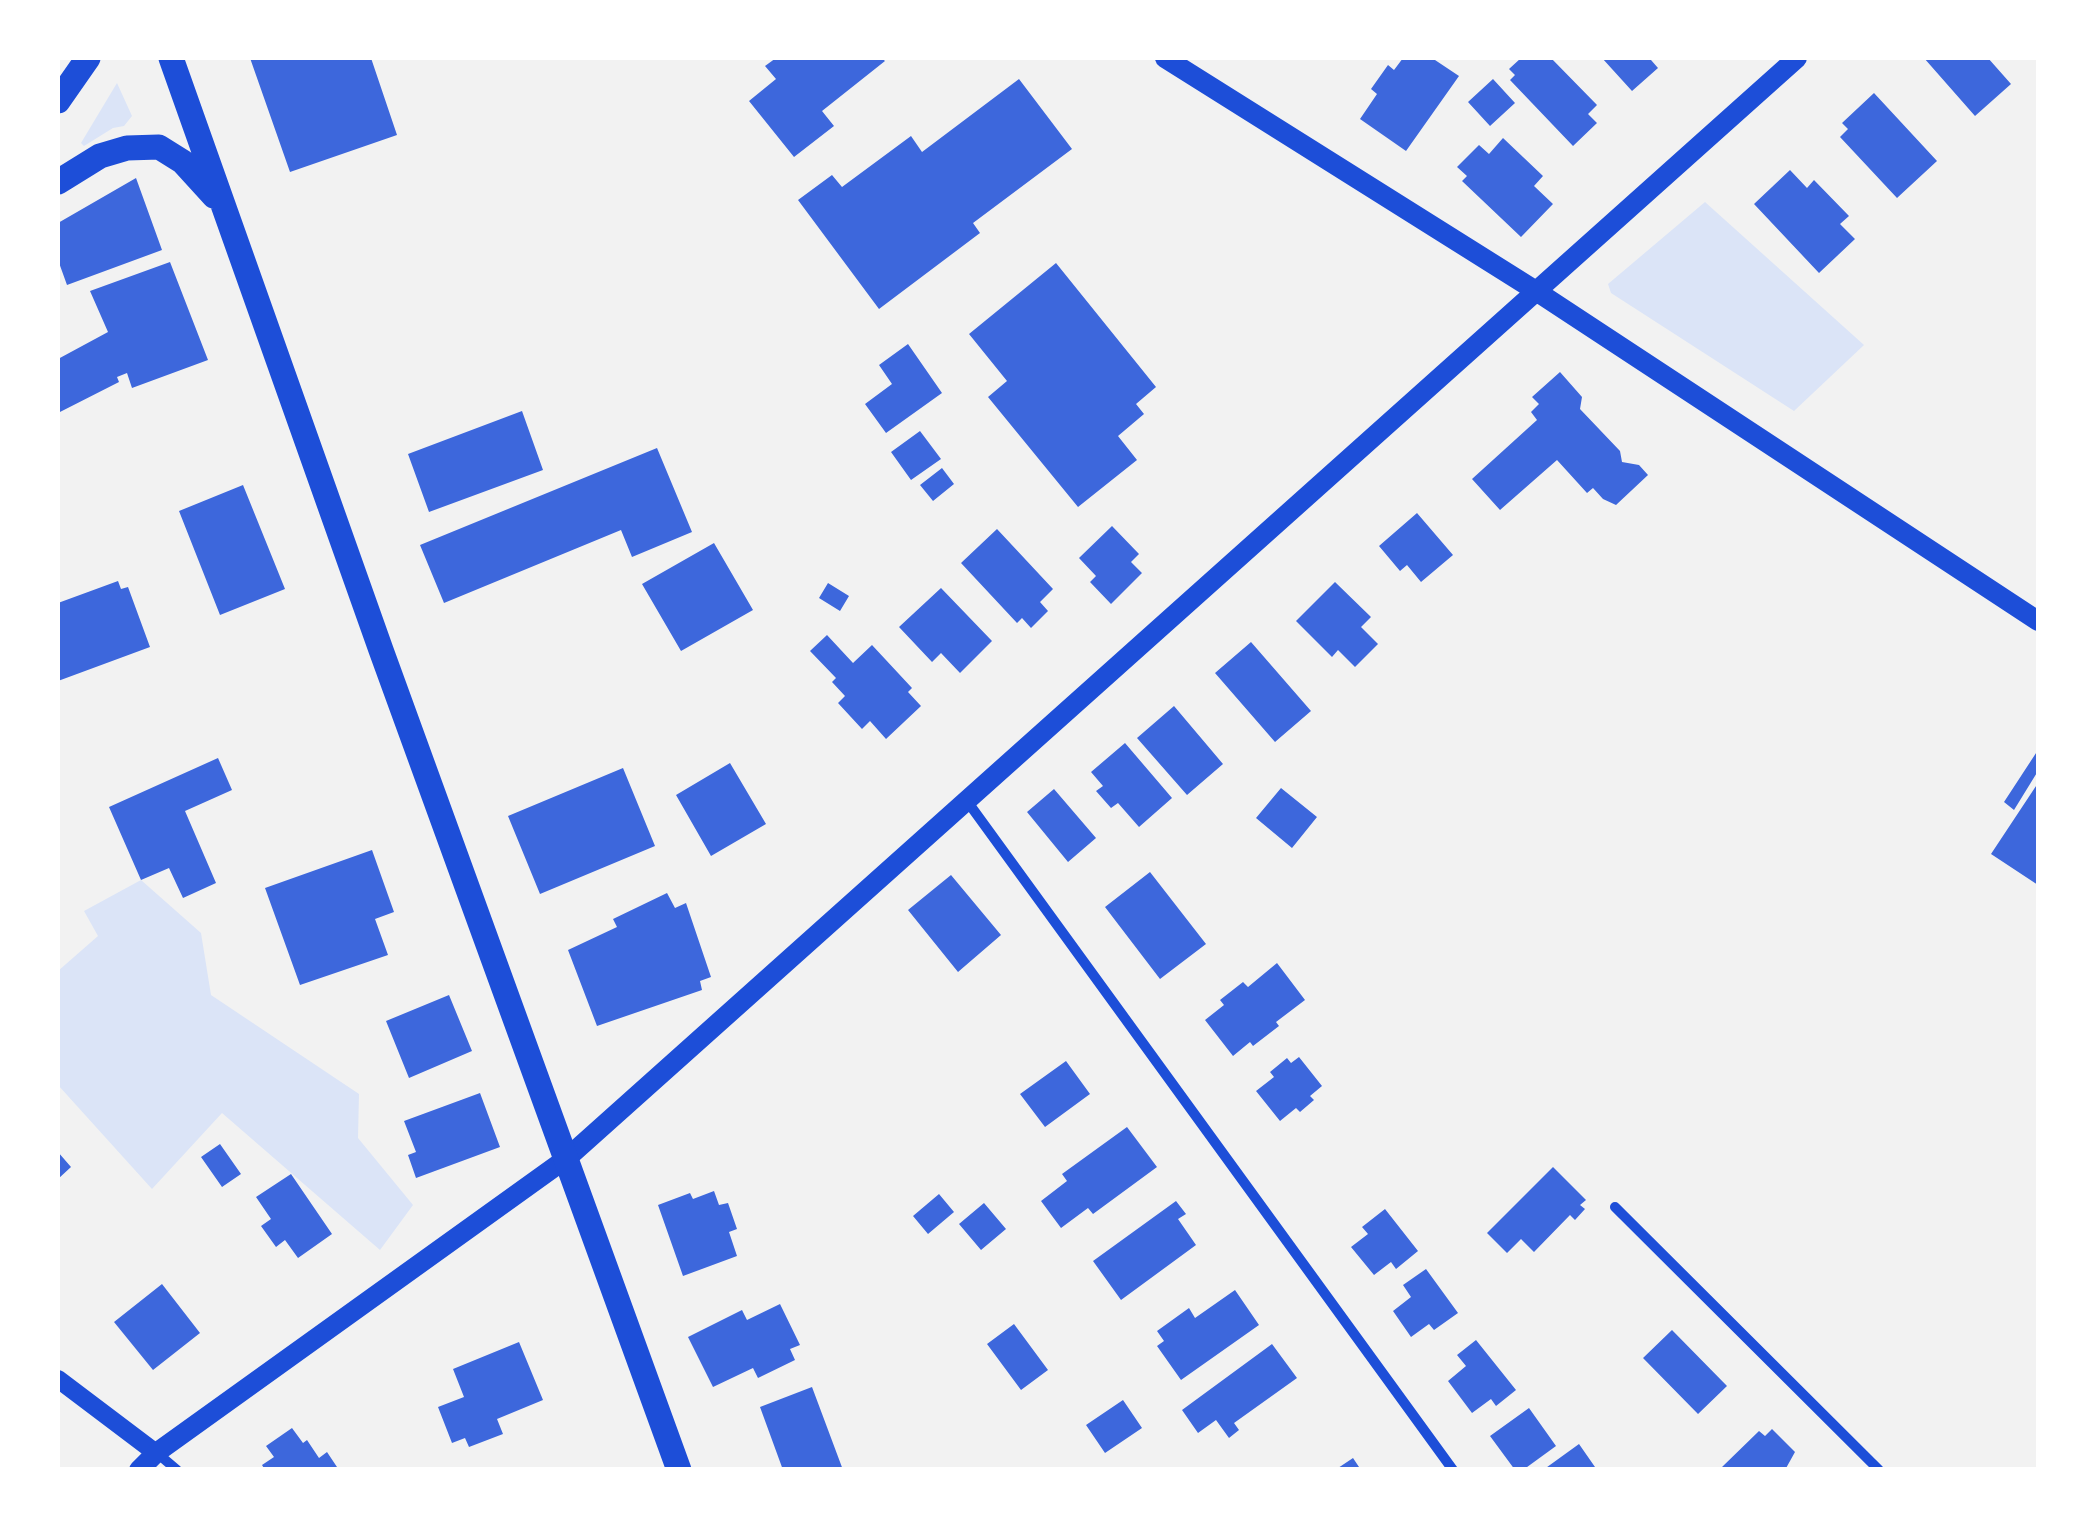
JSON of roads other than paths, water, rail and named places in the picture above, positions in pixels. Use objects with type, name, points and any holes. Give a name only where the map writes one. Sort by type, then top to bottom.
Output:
[{"type":"main road","points":[[58,101],[88,58]]},
{"type":"main road","points":[[171,58],[679,1470]]},
{"type":"main road","points":[[1165,58],[1536,291],[2038,621]]},
{"type":"main road","points":[[140,1470],[156,1453],[566,1158],[1796,58]]},
{"type":"main road","points":[[58,182],[100,156],[128,148],[159,147],[183,162],[224,206]]},
{"type":"street","points":[[967,801],[1453,1470]]},
{"type":"street","points":[[1616,1208],[1879,1470]]},
{"type":"street","points":[[58,1379],[177,1470]]}]
